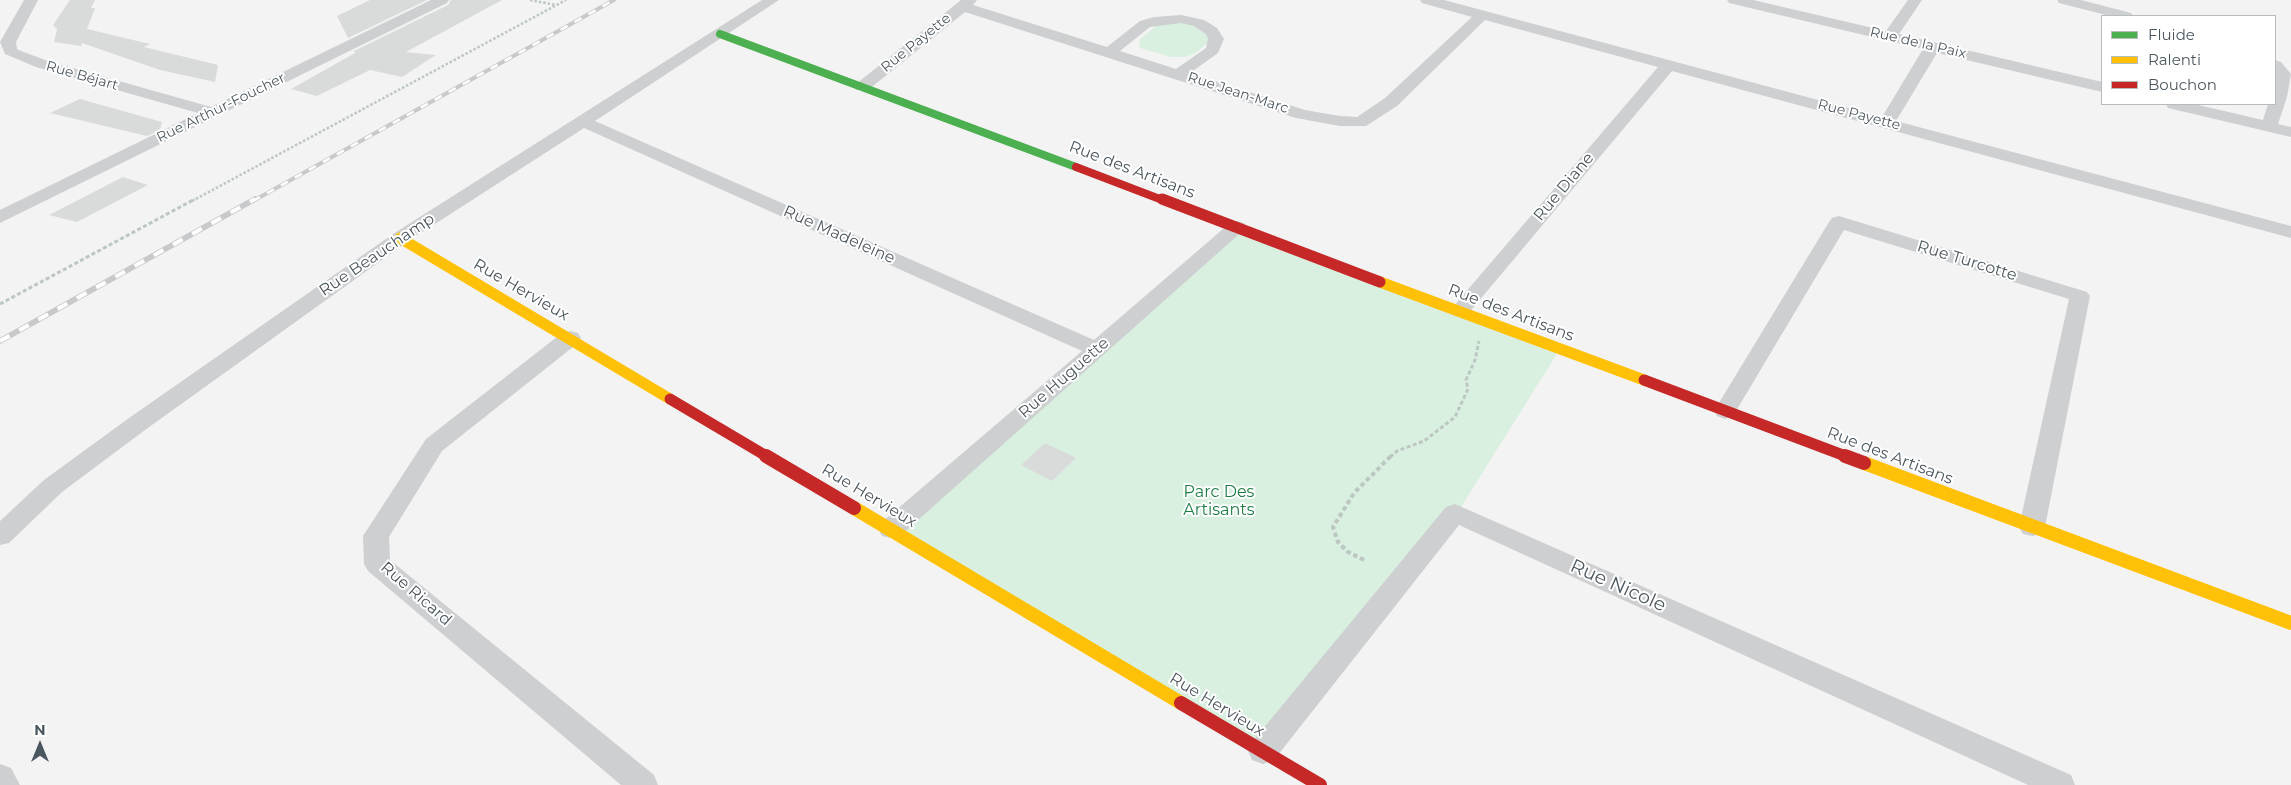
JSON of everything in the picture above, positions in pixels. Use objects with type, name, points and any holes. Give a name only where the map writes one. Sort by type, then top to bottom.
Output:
[{"type":"street","name":"Rue Béjart","points":[[31,0],[8,42],[10,51],[42,64],[211,112]]},
{"type":"street","name":"Rue Arthur-Foucher","points":[[0,217],[442,0]]},
{"type":"street","name":"Rue Beauchamp","points":[[0,536],[53,486],[137,424],[400,238],[772,0]]},
{"type":"street","name":"Rue Payette","points":[[1427,0],[2291,232]]},
{"type":"street","name":"Rue de la Paix","points":[[1734,0],[2101,87]]},
{"type":"street","points":[[1890,37],[1915,0]]},
{"type":"street","points":[[2064,0],[2122,15]]},
{"type":"street","name":"Rue Payette","points":[[862,87],[966,3]]},
{"type":"street","name":"Rue Jean-Marc","points":[[966,3],[1302,114],[1340,121],[1360,122],[1391,102],[1482,14]]},
{"type":"street","points":[[1110,52],[1145,24],[1159,20],[1181,19],[1199,23],[1212,31],[1216,39],[1213,50],[1179,74]]},
{"type":"street","name":"Rue des Artisans","points":[[720,34],[2291,624]]},
{"type":"street","points":[[1887,122],[1933,46]]},
{"type":"street","name":"Rue Diane","points":[[1460,311],[1669,64]]},
{"type":"street","points":[[2269,126],[2279,97],[2283,74],[2276,66]]},
{"type":"street","points":[[2178,105],[2291,132]]},
{"type":"street","name":"Rue Madeleine","points":[[582,121],[1097,349]]},
{"type":"street","name":"Rue Turcotte","points":[[1725,411],[1839,222],[2080,296],[2032,527]]},
{"type":"street","name":"Rue Huguette","points":[[891,528],[1237,227]]},
{"type":"street","name":"Rue Hervieux","points":[[400,238],[891,528],[1320,785]]},
{"type":"street","name":"Rue Ricard","points":[[570,338],[434,445],[376,536],[377,564],[643,785]]},
{"type":"street","name":"Rue Nicole","points":[[1263,751],[1455,513],[2060,785]]},
{"type":"street","points":[[0,777],[6,785]]},
{"type":"path","points":[[530,0],[556,6]]},
{"type":"path","points":[[0,304],[566,0]]},
{"type":"path","points":[[1364,560],[1348,552],[1338,542],[1333,528],[1339,516],[1354,493],[1385,461],[1397,451],[1424,441],[1455,417],[1468,389],[1466,380],[1475,360],[1476,348],[1488,323]]},
{"type":"green space","points":[[1176,21],[1199,26],[1213,38],[1196,53],[1186,57],[1171,57],[1140,48],[1139,40],[1160,23]]},
{"type":"green space","name":"Parc Des Artisants","points":[[1236,228],[1560,349],[1456,515],[1262,752],[891,529]]},
{"type":"building","points":[[70,0],[95,0],[91,8],[95,8],[87,29],[150,44],[144,47],[218,65],[215,82],[160,70],[82,43],[81,46],[54,42],[57,29],[53,25]]},
{"type":"building","points":[[370,0],[427,0],[348,38],[337,16]]},
{"type":"building","points":[[451,0],[502,0],[406,52],[436,55],[402,77],[370,70],[317,96],[291,89],[355,53],[354,51],[448,5]]},
{"type":"building","points":[[80,99],[162,122],[160,130],[147,136],[50,113]]},
{"type":"building","points":[[123,177],[148,185],[77,222],[49,215]]},
{"type":"building","points":[[1045,443],[1076,458],[1052,481],[1021,465]]},
{"type":"railway","points":[[253,201],[614,0]]},
{"type":"railway","points":[[0,341],[255,199]]},
{"type":"traffic: fast","points":[[720,34],[1076,167]]},
{"type":"traffic: slow","points":[[400,238],[670,399]]},
{"type":"traffic: slow","points":[[1380,282],[1644,380]]},
{"type":"traffic: slow","points":[[1864,463],[2291,623]]},
{"type":"traffic: slow","points":[[854,508],[1181,703]]},
{"type":"traffic: jam","points":[[1076,167],[1380,282]]},
{"type":"traffic: jam","points":[[1644,380],[1864,463]]},
{"type":"traffic: jam","points":[[670,399],[854,508]]},
{"type":"traffic: jam","points":[[1181,703],[1320,785]]}]
